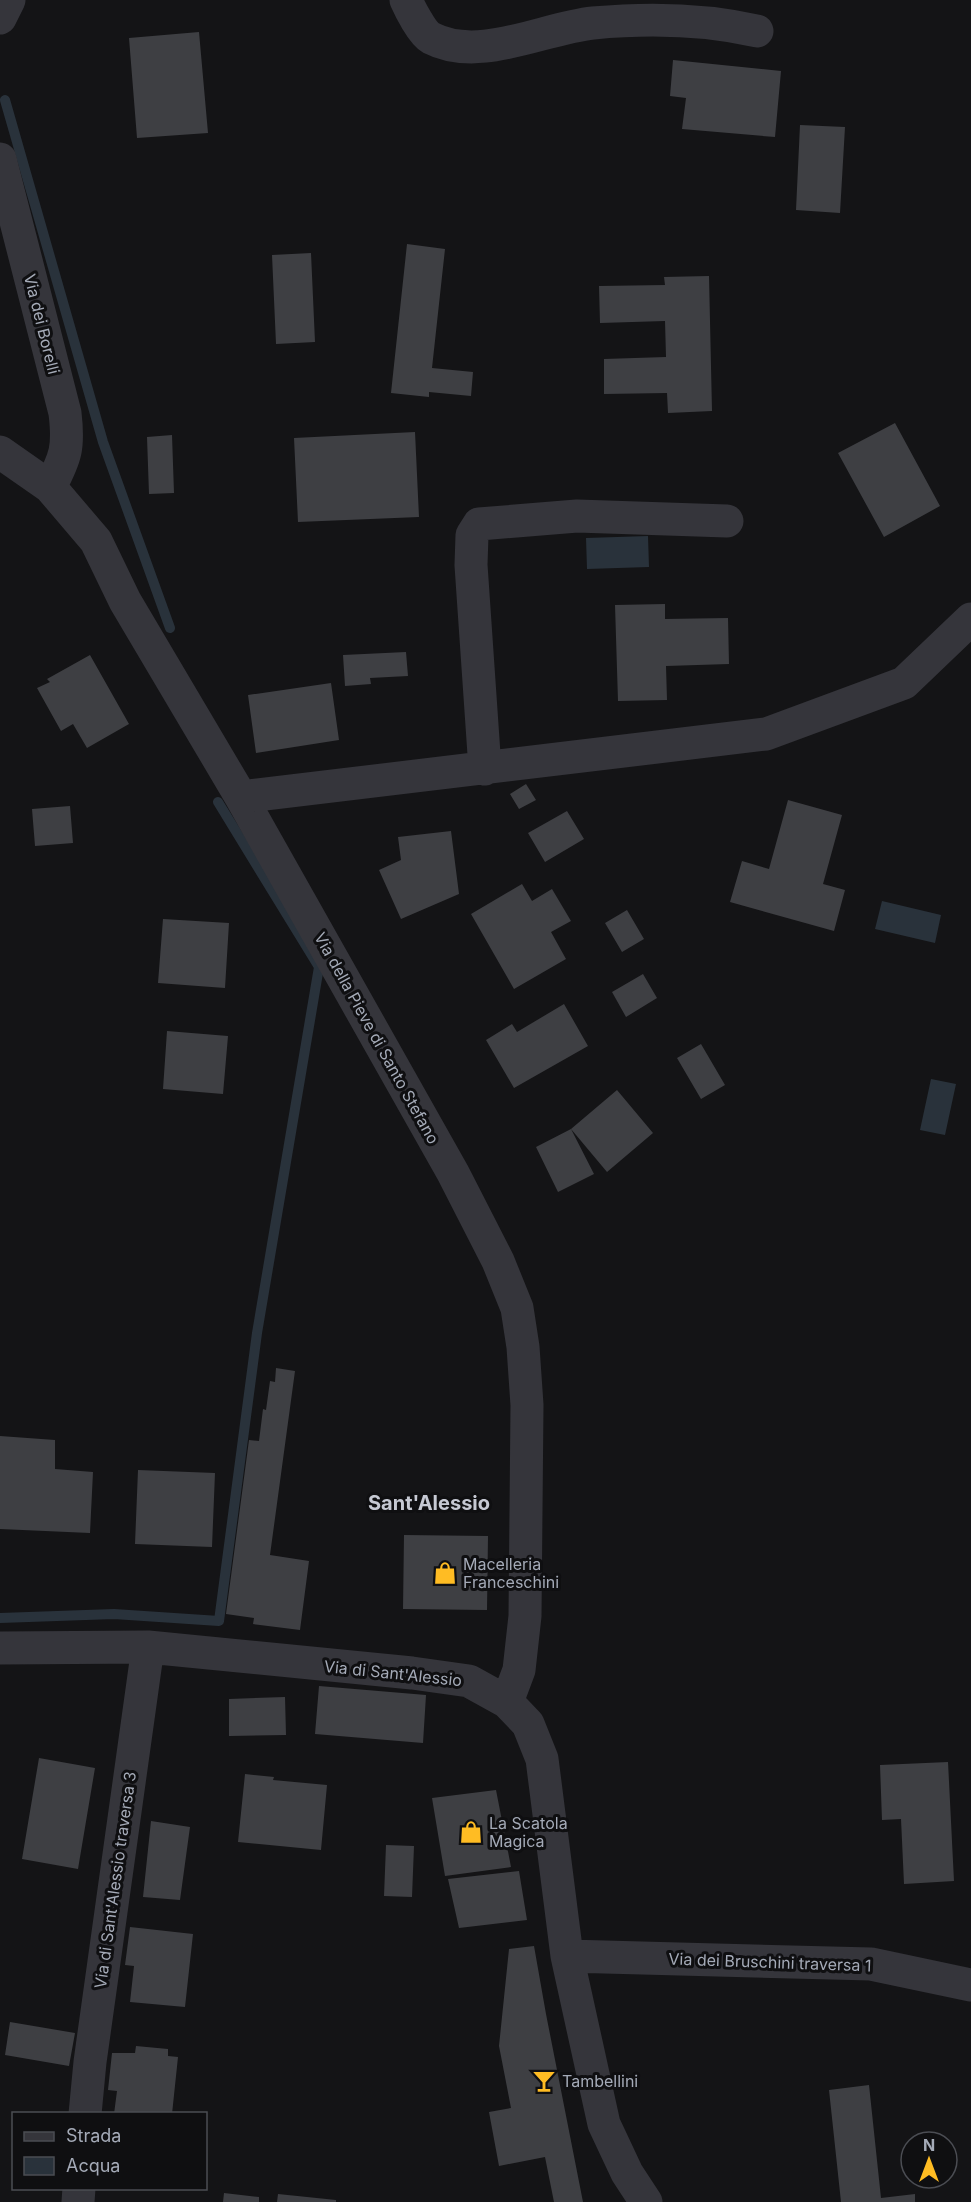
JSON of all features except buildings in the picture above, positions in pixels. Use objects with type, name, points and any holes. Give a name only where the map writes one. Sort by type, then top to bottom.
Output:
[{"type":"street","points":[[0,18],[9,0]]},
{"type":"street","points":[[406,0],[429,37],[456,45],[500,45],[591,23],[664,20],[734,26],[757,31]]},
{"type":"street","name":"Via dei Borelli","points":[[0,159],[65,412],[68,440],[62,464],[50,487]]},
{"type":"street","name":"Via della Pieve di Santo Stefano","points":[[0,452],[50,487],[96,541],[125,601],[241,797],[453,1173],[498,1261],[517,1308],[523,1347],[527,1405],[525,1616],[519,1670],[507,1702]]},
{"type":"street","points":[[485,769],[471,565],[472,535],[479,524],[577,516],[727,521]]},
{"type":"street","points":[[241,797],[766,734],[904,683],[971,619]]},
{"type":"street","name":"Via di Sant'Alessio","points":[[0,1648],[148,1647],[412,1673],[469,1681],[507,1702],[528,1724],[542,1759],[567,1956],[604,2124],[627,2173],[645,2202]]},
{"type":"street","name":"Via di Sant'Alessio traversa 3","points":[[85,2112],[90,2062],[148,1647]]},
{"type":"street","name":"Via dei Bruschini traversa 1","points":[[567,1956],[871,1964],[971,1985]]},
{"type":"water","points":[[648,536],[649,567],[587,569],[586,538]]},
{"type":"water","points":[[882,901],[941,915],[935,943],[875,929]]},
{"type":"water","points":[[931,1079],[956,1084],[945,1135],[920,1130]]},
{"type":"waterway","points":[[5,100],[103,442],[170,628]]},
{"type":"waterway","points":[[0,1618],[114,1614],[219,1621],[257,1333],[319,967],[218,802]]},
{"type":"place","name":"Macelleria Franceschini","points":[[445,1573]]},
{"type":"place","name":"La Scatola Magica","points":[[471,1832]]},
{"type":"place","name":"Tambellini","points":[[544,2081]]},
{"type":"district","name":"Sant'Alessio","points":[[429,1503]]}]
